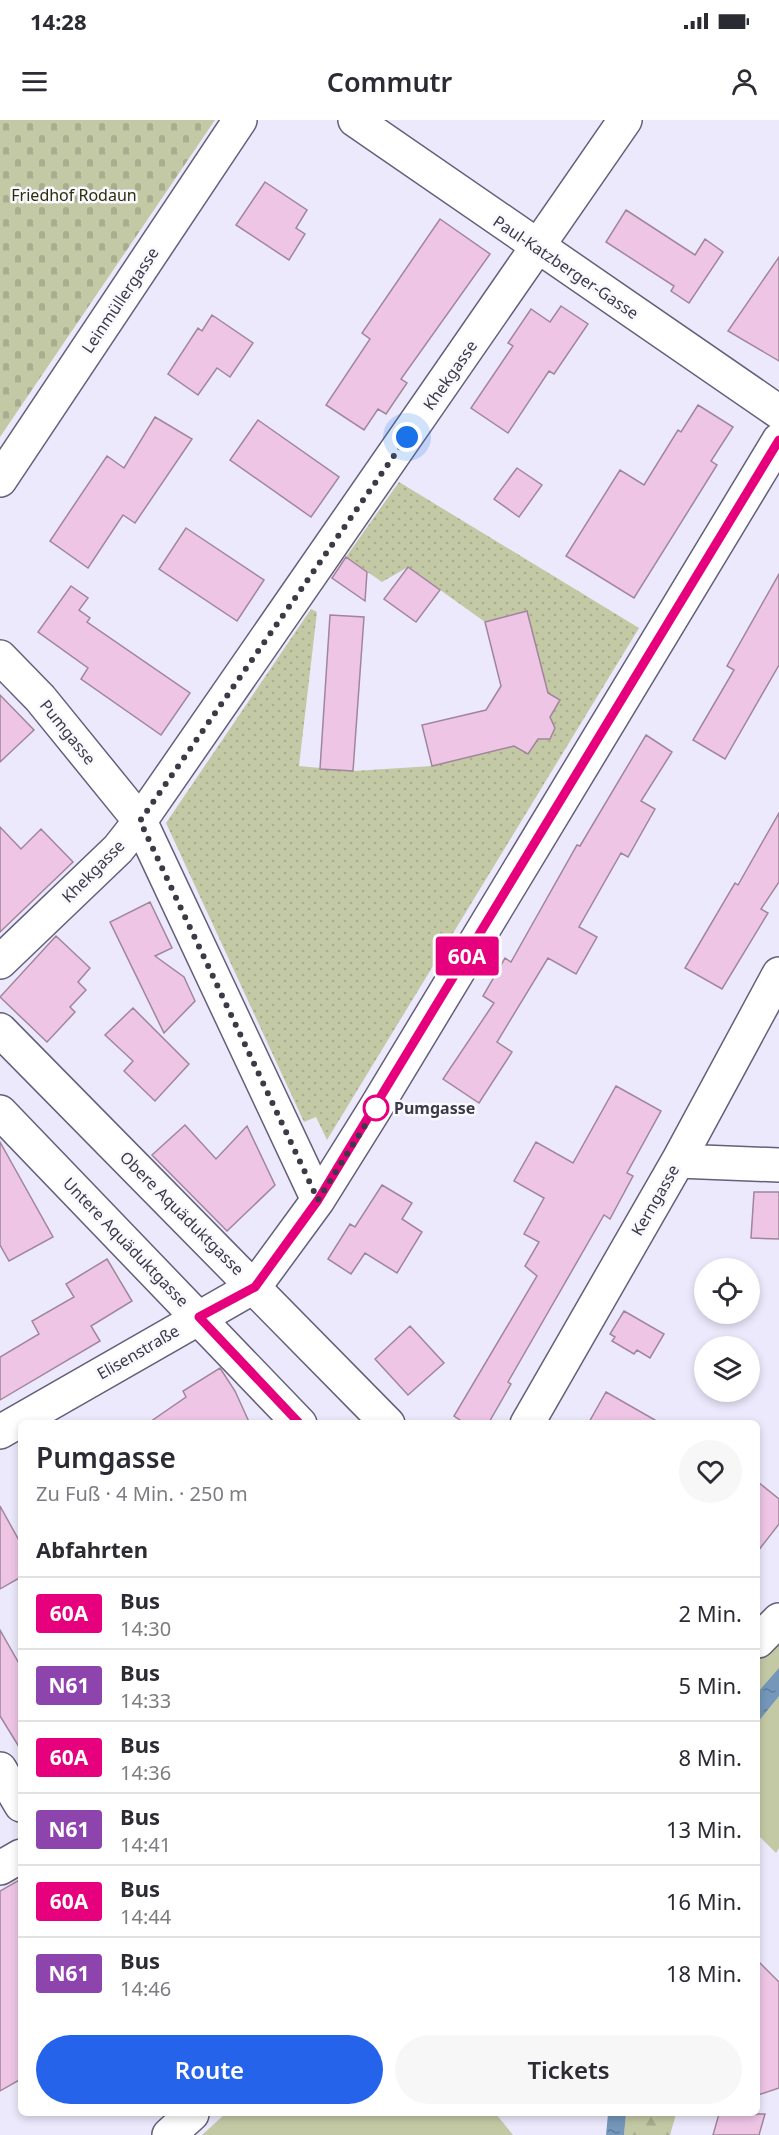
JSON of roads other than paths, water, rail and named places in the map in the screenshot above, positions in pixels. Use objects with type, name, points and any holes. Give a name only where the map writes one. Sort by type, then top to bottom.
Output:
[{"type":"street","name":"Leinmüllergasse","points":[[0,480],[240,120]]},
{"type":"street","name":"Paul-Katzberger-Gasse","points":[[355,120],[779,412]]},
{"type":"street","name":"Khekgasse","points":[[0,962],[118,849],[140,821],[625,120]]},
{"type":"street","name":"Elisenstraße","points":[[21,1420],[255,1287],[318,1200],[779,440]]},
{"type":"street","name":"Pumgasse","points":[[0,657],[40,698],[140,821],[318,1200]]},
{"type":"street","name":"Kerngasse","points":[[529,1420],[678,1161],[779,974]]},
{"type":"street","name":"Obere Aquäduktgasse","points":[[0,1030],[384,1420]]},
{"type":"street","name":"Untere Aquäduktgasse","points":[[0,1112],[296,1420]]},
{"type":"street","points":[[678,1161],[779,1165]]},
{"type":"street","name":"Elisenstraße","points":[[0,1432],[18,1422]]},
{"type":"street","points":[[760,1639],[779,1620]]},
{"type":"street","points":[[0,1769],[18,1801]]},
{"type":"street","points":[[0,1868],[18,1858]]},
{"type":"street","points":[[169,2135],[190,2116]]},
{"type":"water","points":[[779,1668],[779,1696],[760,1720],[760,1690]]},
{"type":"water","points":[[608,2116],[626,2116],[624,2135],[606,2135]]},
{"type":"place","name":"Pumgasse","points":[[376,1108]]},
{"type":"park label","name":"Friedhof Rodaun","points":[[74,195]]}]
